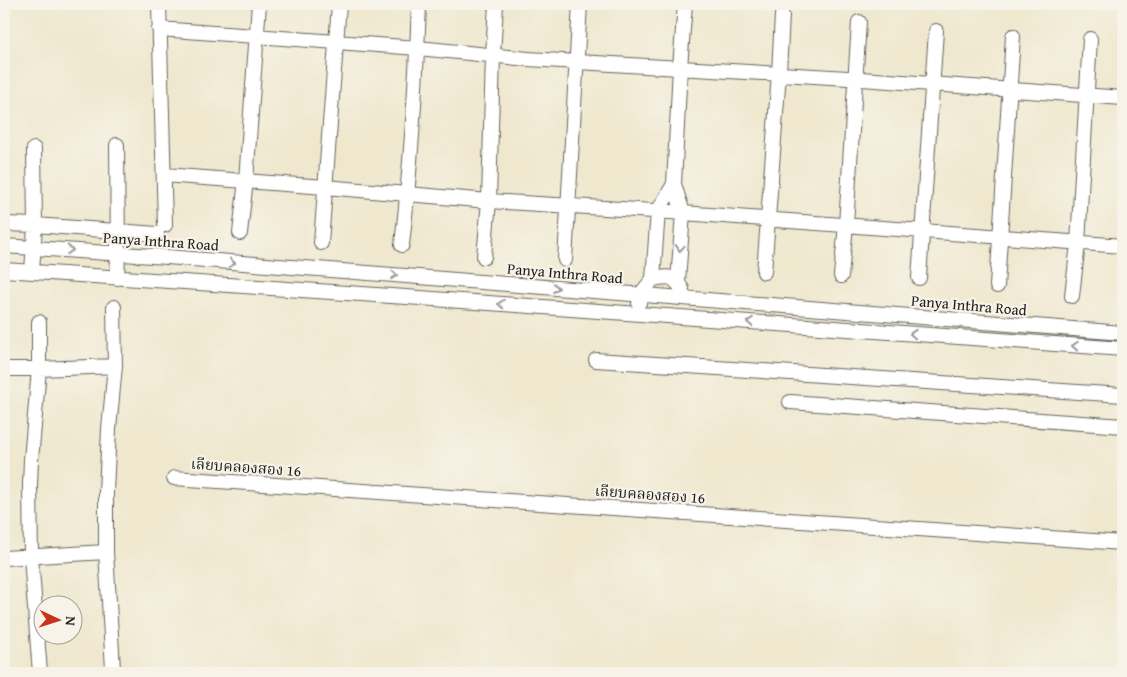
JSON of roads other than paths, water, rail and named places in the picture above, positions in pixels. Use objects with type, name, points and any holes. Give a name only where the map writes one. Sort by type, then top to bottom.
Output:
[{"type":"street","points":[[4,224],[118,232],[161,229],[164,175],[158,4]]},
{"type":"street","points":[[240,233],[246,180],[259,4]]},
{"type":"street","points":[[321,243],[339,4]]},
{"type":"street","points":[[402,245],[418,48],[419,4]]},
{"type":"street","points":[[484,257],[489,201],[496,4]]},
{"type":"street","points":[[564,260],[580,4]]},
{"type":"street","points":[[678,282],[683,213],[674,184],[680,67],[686,4]]},
{"type":"street","points":[[764,272],[782,15]]},
{"type":"street","points":[[841,276],[859,22]]},
{"type":"street","points":[[159,29],[418,48],[528,59],[779,73],[1123,98]]},
{"type":"street","points":[[919,278],[936,31]]},
{"type":"street","points":[[997,286],[1013,36]]},
{"type":"street","points":[[1072,296],[1078,243],[1090,39]]},
{"type":"street","points":[[117,145],[117,278]]},
{"type":"street","points":[[32,272],[35,225],[34,149]]},
{"type":"street","points":[[164,175],[246,180],[489,201],[658,211],[1123,246]]},
{"type":"street","points":[[638,314],[640,295],[653,279],[658,211],[674,184]]},
{"type":"street","name":"Panya Inthra Road","points":[[4,246],[1123,333]]},
{"type":"street","points":[[4,270],[1123,349]]},
{"type":"street","points":[[653,279],[666,276],[678,282],[689,299],[688,317]]},
{"type":"street","points":[[113,669],[106,552],[106,476],[115,366],[114,307]]},
{"type":"street","points":[[39,322],[39,369],[30,484],[31,557],[40,673]]},
{"type":"street","points":[[596,360],[1123,395]]},
{"type":"street","points":[[4,369],[115,366]]},
{"type":"street","points":[[790,402],[1123,426]]},
{"type":"street","name":"เลียบคลองสอง 16","points":[[174,478],[1123,542]]},
{"type":"street","points":[[4,558],[106,552]]}]
